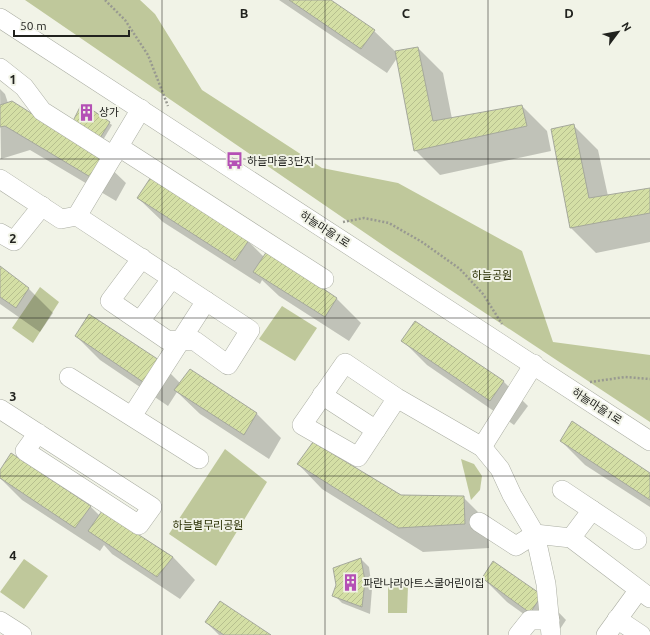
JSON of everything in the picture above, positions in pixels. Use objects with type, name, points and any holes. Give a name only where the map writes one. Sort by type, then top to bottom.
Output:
[{"type":"street","name":"하늘마을1로","points":[[0,18],[534,364],[650,441]]},
{"type":"street","points":[[0,68],[24,86],[42,112],[116,151],[324,278]]},
{"type":"street","points":[[77,216],[141,109]]},
{"type":"street","points":[[0,179],[61,219],[77,216],[142,258],[250,330],[228,365],[196,341],[167,340],[110,302],[142,258]]},
{"type":"street","points":[[0,233],[14,241],[42,206]]},
{"type":"street","points":[[140,321],[172,278]]},
{"type":"street","points":[[132,416],[206,301]]},
{"type":"street","points":[[397,398],[358,457],[302,425],[344,363],[397,398],[482,447],[500,469],[512,494],[535,534],[546,584],[551,628],[530,620],[518,635]]},
{"type":"street","points":[[482,447],[534,364]]},
{"type":"street","points":[[69,377],[199,459]]},
{"type":"street","points":[[322,395],[376,430]]},
{"type":"street","points":[[0,409],[38,433],[152,507],[139,525],[25,451],[38,433]]},
{"type":"street","points":[[562,490],[637,540]]},
{"type":"street","points":[[571,538],[592,510]]},
{"type":"street","points":[[479,522],[516,546],[535,534],[571,538],[644,594],[617,619],[606,635]]},
{"type":"street","points":[[617,619],[641,635]]},
{"type":"street","points":[[0,621],[22,635]]},
{"type":"path","points":[[105,0],[125,20],[148,55],[168,106]]},
{"type":"path","points":[[340,222],[364,218],[389,223],[422,242],[460,268],[483,294],[503,325]]},
{"type":"path","points":[[584,385],[590,382],[625,377],[650,379]]},
{"type":"green space","name":"하늘공원","points":[[25,0],[140,0],[155,14],[202,90],[322,168],[398,183],[522,251],[553,342],[650,355],[650,422],[390,250]]},
{"type":"green space","points":[[40,287],[59,302],[33,343],[12,328]]},
{"type":"green space","points":[[282,306],[317,328],[295,361],[259,339]]},
{"type":"green space","name":"하늘별무리공원","points":[[225,449],[267,482],[216,566],[169,534]]},
{"type":"green space","points":[[461,459],[474,464],[482,476],[480,490],[471,500]]},
{"type":"green space","points":[[24,559],[48,576],[24,609],[0,592]]},
{"type":"green space","points":[[388,583],[408,586],[407,613],[388,613]]},
{"type":"building","points":[[289,0],[331,0],[375,30],[361,49]]},
{"type":"building","points":[[418,47],[433,121],[522,105],[527,126],[414,151],[395,51]]},
{"type":"building","points":[[12,101],[102,158],[92,178],[5,126],[0,127],[0,105]]},
{"type":"building","name":"상가","points":[[82,103],[110,122],[100,138],[73,121]]},
{"type":"building","points":[[574,124],[589,198],[650,188],[650,213],[570,228],[551,129]]},
{"type":"building","points":[[151,177],[249,240],[235,261],[137,198]]},
{"type":"building","points":[[267,251],[337,298],[325,317],[253,272]]},
{"type":"building","points":[[0,266],[29,288],[16,308],[0,297]]},
{"type":"building","points":[[89,314],[159,360],[143,382],[75,336]]},
{"type":"building","points":[[415,321],[504,381],[490,401],[401,341]]},
{"type":"building","points":[[190,369],[257,413],[244,435],[174,390]]},
{"type":"building","points":[[572,421],[650,473],[650,500],[560,441]]},
{"type":"building","points":[[313,442],[401,495],[464,496],[465,524],[398,528],[297,464]]},
{"type":"building","points":[[11,453],[91,506],[75,528],[0,478],[0,470]]},
{"type":"building","points":[[102,511],[173,557],[157,577],[88,531]]},
{"type":"building","name":"파란나라아트스쿨어린이집","points":[[361,558],[365,581],[362,607],[332,596],[336,585],[333,568]]},
{"type":"building","points":[[493,561],[542,595],[530,613],[482,578]]},
{"type":"building","points":[[220,601],[271,635],[224,635],[205,622]]},
{"type":"place","name":"상가","points":[[86,112]]},
{"type":"place","name":"하늘마을3단지","points":[[234,161]]},
{"type":"place","name":"파란나라아트스쿨어린이집","points":[[350,583]]}]
